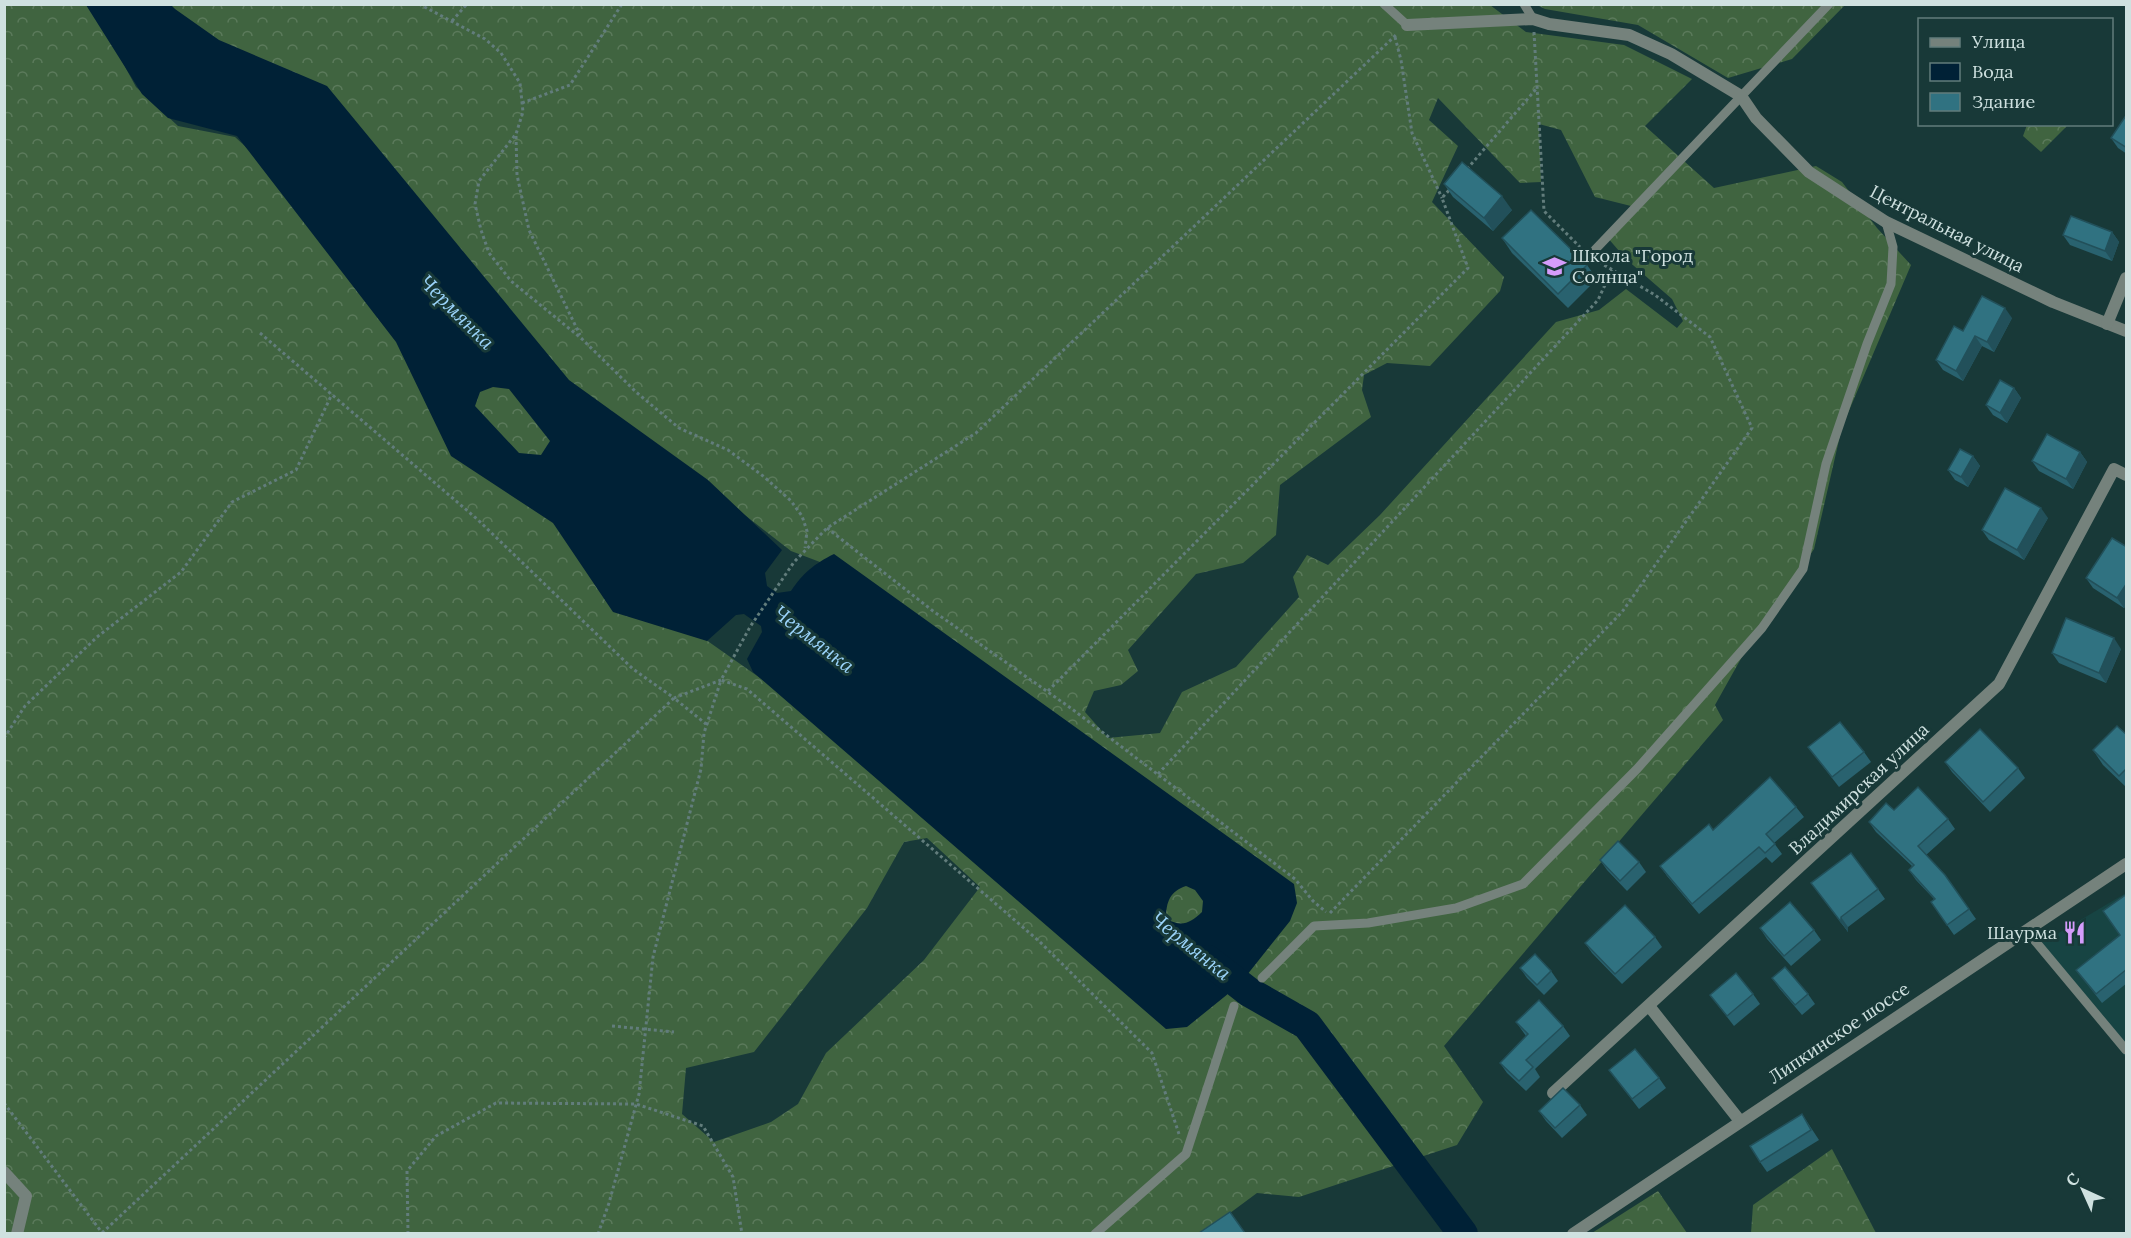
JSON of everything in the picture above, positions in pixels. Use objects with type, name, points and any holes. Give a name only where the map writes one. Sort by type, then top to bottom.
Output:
[{"type":"street","name":"Центральная улица","points":[[1407,25],[1533,19],[1550,24],[1629,35],[1671,54],[1740,96],[1756,118],[1809,172],[1886,222],[2053,302],[2127,331]]},
{"type":"street","points":[[2107,324],[2127,278]]},
{"type":"street","name":"Владимирская улица","points":[[1553,1094],[1999,684],[2114,469],[2127,475]]},
{"type":"street","name":"Липкинское шоссе","points":[[1573,1233],[2127,864]]},
{"type":"street","points":[[1648,1006],[1740,1121]]},
{"type":"street","points":[[4,1172],[26,1197],[17,1233]]},
{"type":"lane","points":[[1384,4],[1407,25]]},
{"type":"lane","points":[[1524,4],[1533,19]]},
{"type":"lane","points":[[1532,4],[1533,19]]},
{"type":"lane","points":[[1589,256],[1829,4]]},
{"type":"lane","points":[[1262,978],[1314,926],[1368,923],[1456,908],[1523,884],[1637,769],[1762,628],[1803,569],[1826,464],[1867,344],[1891,284],[1893,247],[1886,222]]},
{"type":"lane","points":[[2026,930],[2127,1050]]},
{"type":"lane","points":[[1095,1233],[1186,1154],[1234,1006]]},
{"type":"path","points":[[419,4],[485,39],[501,54],[520,83],[523,112],[516,134],[517,175],[529,230],[582,339]]},
{"type":"path","points":[[452,21],[467,4]]},
{"type":"path","points":[[522,103],[570,85],[622,4]]},
{"type":"path","points":[[1314,926],[1329,914],[1622,612],[1752,428],[1710,337],[1655,295],[1589,256],[1544,211],[1533,19]]},
{"type":"path","points":[[598,1233],[609,1203],[639,1094],[653,957],[701,769],[706,724],[721,680],[750,627],[794,562],[827,528],[976,433],[1407,25]]},
{"type":"path","points":[[1048,691],[1468,268],[1442,198],[1412,133],[1401,60],[1395,37]]},
{"type":"path","points":[[1464,172],[1537,88]]},
{"type":"path","points":[[516,134],[478,181],[475,204],[489,253],[511,281],[582,339],[636,392],[679,428],[728,450],[763,476],[791,501],[802,516],[807,531],[805,550]]},
{"type":"path","points":[[1442,198],[1456,181]]},
{"type":"path","points":[[1158,774],[1598,300],[1612,270]]},
{"type":"path","points":[[260,333],[477,519],[633,669],[706,724]]},
{"type":"path","points":[[4,738],[25,706],[97,637],[181,572],[232,502],[296,470],[332,394]]},
{"type":"path","points":[[827,528],[933,611],[1048,691],[1295,879],[1313,901],[1329,914]]},
{"type":"path","points":[[4,1103],[103,1233],[674,698],[721,680],[747,689],[1040,942],[1152,1053],[1186,1154]]},
{"type":"path","points":[[612,1026],[674,1032]]},
{"type":"path","points":[[408,1233],[407,1171],[436,1136],[496,1103],[636,1104],[703,1125],[733,1177],[742,1233]]},
{"type":"shaded area","points":[[2126,893],[2126,1058],[2040,944]]},
{"type":"green space","points":[[5,5],[86,5],[98,17],[136,87],[178,126],[235,137],[272,171],[558,525],[692,630],[797,704],[1076,939],[1284,917],[820,562],[791,551],[701,481],[661,480],[159,5],[1490,5],[1526,32],[1624,45],[1692,79],[1645,126],[1714,188],[1816,166],[1842,182],[1877,228],[1911,265],[1842,427],[1814,549],[1743,655],[1715,705],[1723,720],[1444,1046],[1483,1102],[1457,1145],[1299,1197],[1257,1193],[1203,1233],[5,1234]],"holes":[[[1438,98],[1520,183],[1541,182],[1539,124],[1561,130],[1595,197],[1631,206],[1607,237],[1626,259],[1672,299],[1683,321],[1677,328],[1626,289],[1599,310],[1556,322],[1380,515],[1328,565],[1307,555],[1293,577],[1299,597],[1236,667],[1182,692],[1160,733],[1108,738],[1085,712],[1094,691],[1121,685],[1138,671],[1128,650],[1196,574],[1243,563],[1276,535],[1280,485],[1371,417],[1362,390],[1364,375],[1387,363],[1430,366],[1500,291],[1504,277],[1432,202],[1458,146],[1429,120]],[[927,838],[980,887],[924,960],[826,1053],[798,1104],[771,1122],[714,1142],[682,1114],[686,1068],[754,1052],[867,908],[904,842]]]},
{"type":"green space","points":[[1537,5],[1845,5],[1792,59],[1728,78],[1638,25],[1545,9]]},
{"type":"green space","points":[[2026,126],[2067,126],[2041,152],[2023,136]]},
{"type":"green space","points":[[512,375],[557,439],[537,465],[512,459],[463,406],[463,388]]},
{"type":"green space","points":[[1180,878],[1207,891],[1203,929],[1158,925],[1163,892]]},
{"type":"green space","points":[[1832,1149],[1876,1233],[1751,1233],[1753,1205]]},
{"type":"green space","points":[[1658,1191],[1687,1233],[1592,1233]]},
{"type":"water","points":[[86,5],[171,5],[219,40],[327,86],[569,380],[708,480],[782,550],[765,573],[767,586],[777,593],[791,591],[810,570],[834,554],[1294,884],[1297,903],[1290,921],[1239,985],[1187,1027],[1166,1029],[753,672],[747,659],[762,632],[761,626],[744,614],[736,615],[707,641],[613,612],[553,523],[451,456],[396,342],[237,136],[168,118],[142,94]],"holes":[[[493,387],[509,389],[550,441],[541,455],[519,453],[475,406],[480,392]],[[1186,886],[1195,890],[1203,901],[1202,912],[1185,923],[1166,919],[1170,898],[1176,891]]]},
{"type":"building","points":[[2127,114],[2127,148],[2111,138]]},
{"type":"building","points":[[1462,162],[1502,196],[1484,218],[1444,184]]},
{"type":"building","name":"Школа \"Город Cолнца\"","points":[[1531,210],[1587,265],[1558,294],[1502,238]]},
{"type":"building","points":[[2071,216],[2112,232],[2105,251],[2063,235]]},
{"type":"building","points":[[1982,296],[2005,308],[1987,342],[1975,336],[1956,371],[1936,360],[1954,326],[1963,331]]},
{"type":"building","points":[[2000,380],[2014,388],[2000,413],[1986,405]]},
{"type":"building","points":[[2047,434],[2080,452],[2066,479],[2032,461]]},
{"type":"building","points":[[1960,449],[1973,456],[1961,477],[1948,470]]},
{"type":"building","points":[[2005,488],[2041,508],[2017,550],[1982,530]]},
{"type":"building","points":[[2112,538],[2127,547],[2127,583],[2117,598],[2086,578]]},
{"type":"building","points":[[2066,618],[2114,638],[2099,673],[2052,653]]},
{"type":"building","points":[[1840,722],[1864,752],[1832,777],[1808,747]]},
{"type":"building","points":[[2117,726],[2127,735],[2127,768],[2119,776],[2093,750]]},
{"type":"building","points":[[1980,729],[2018,768],[1983,802],[1945,762]]},
{"type":"building","points":[[1770,777],[1796,807],[1766,834],[1775,844],[1765,853],[1759,847],[1692,904],[1660,866],[1709,824],[1713,830]]},
{"type":"building","points":[[1918,787],[1948,819],[1918,846],[1945,875],[1969,909],[1947,925],[1931,902],[1935,899],[1909,870],[1914,865],[1869,822],[1886,803],[1894,810]]},
{"type":"building","points":[[1618,841],[1639,862],[1620,881],[1600,860]]},
{"type":"building","points":[[1851,853],[1878,889],[1841,917],[1841,922],[1811,883]]},
{"type":"building","points":[[2127,894],[2127,969],[2096,994],[2076,970],[2120,935],[2103,911]]},
{"type":"building","points":[[1790,902],[1814,930],[1784,956],[1760,928]]},
{"type":"building","points":[[1625,905],[1655,937],[1615,974],[1585,943]]},
{"type":"building","points":[[1535,954],[1551,971],[1537,985],[1520,968]]},
{"type":"building","points":[[1785,967],[1808,994],[1795,1005],[1772,978]]},
{"type":"building","points":[[1736,973],[1753,994],[1727,1016],[1710,995]]},
{"type":"building","points":[[1539,1000],[1563,1026],[1526,1060],[1533,1067],[1519,1081],[1500,1063],[1528,1034],[1516,1022]]},
{"type":"building","points":[[1635,1049],[1659,1078],[1632,1099],[1609,1070]]},
{"type":"building","points":[[1563,1088],[1580,1105],[1555,1128],[1539,1111]]},
{"type":"building","points":[[1802,1114],[1811,1130],[1760,1162],[1750,1146]]},
{"type":"building","points":[[1230,1212],[1245,1233],[1199,1233]]},
{"type":"waterway","name":"Чермянка","points":[[1208,960],[1249,992],[1307,1025],[1463,1234]]},
{"type":"place","name":"Школа \"Город Cолнца\"","points":[[1554,266]]},
{"type":"place","name":"Шаурма","points":[[2075,933]]}]
